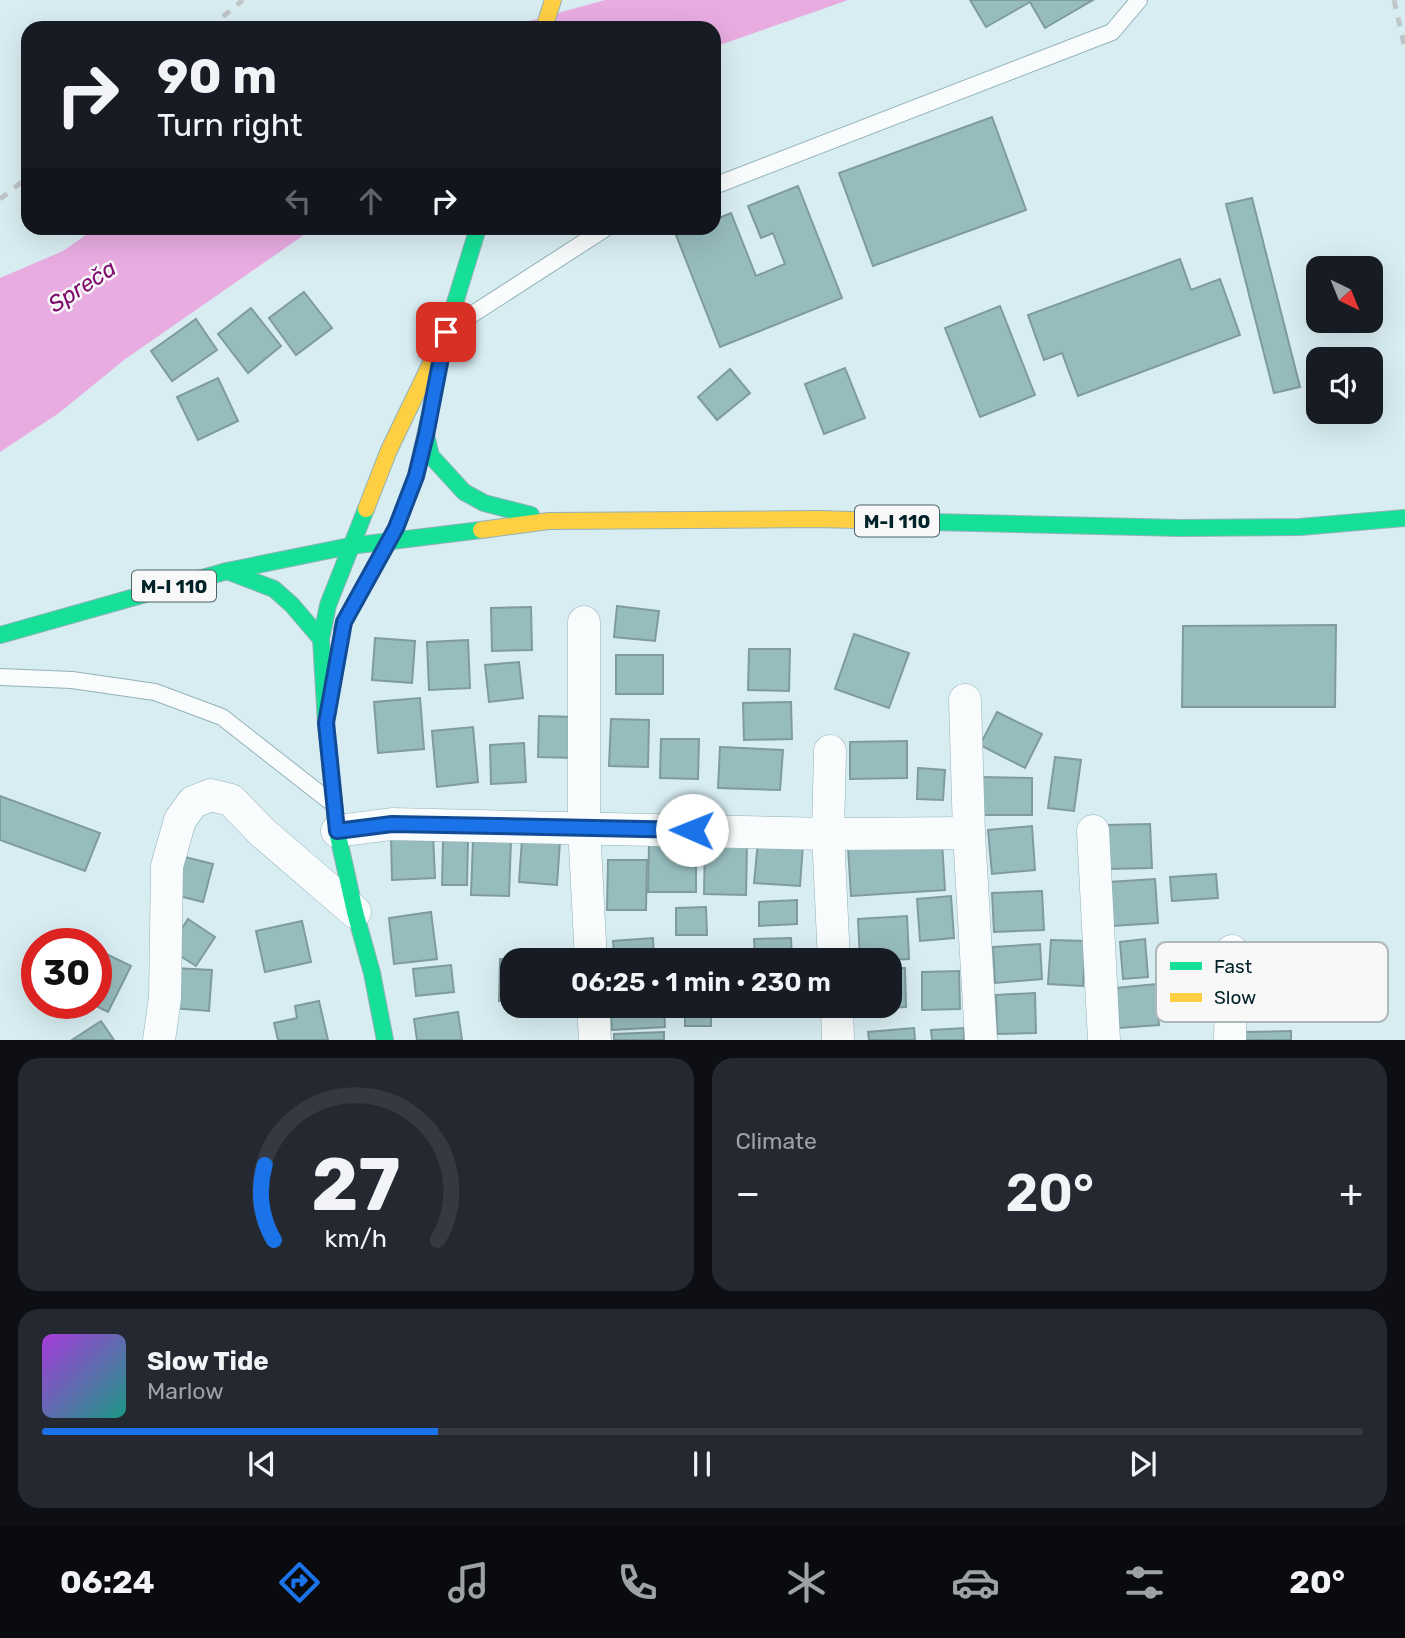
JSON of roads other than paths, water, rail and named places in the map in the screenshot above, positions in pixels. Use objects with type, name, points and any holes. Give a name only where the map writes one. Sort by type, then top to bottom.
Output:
[{"type":"main road","points":[[546,21],[553,0]]},
{"type":"main road","points":[[326,723],[344,622],[396,528],[416,476],[446,332],[476,235]]},
{"type":"main road","points":[[385,1040],[336,819],[321,639],[328,605],[389,450],[446,332]]},
{"type":"main road","points":[[426,435],[431,456],[464,492],[484,503],[549,521]]},
{"type":"main road","name":"M-I 110","points":[[0,635],[227,572],[350,546],[549,521],[818,519],[1180,528],[1300,527],[1405,518]]},
{"type":"main road","points":[[227,572],[274,589],[292,605],[321,639]]},
{"type":"street","points":[[584,622],[584,827],[590,948]]},
{"type":"street","points":[[965,700],[969,833],[981,1040]]},
{"type":"street","points":[[830,751],[828,834],[833,948]]},
{"type":"street","points":[[159,1040],[164,998],[167,866],[180,820],[193,802],[211,795],[231,800],[263,833],[355,912]]},
{"type":"street","points":[[336,819],[392,824],[828,834],[969,833]]},
{"type":"street","points":[[1093,831],[1104,1040]]},
{"type":"street","points":[[594,1018],[595,1040]]},
{"type":"street","points":[[837,1018],[838,1040]]},
{"type":"street","points":[[1230,1040],[1231,1022]]},
{"type":"lane","points":[[721,183],[1112,32],[1139,0]]},
{"type":"lane","points":[[446,332],[595,235]]},
{"type":"lane","points":[[0,677],[72,680],[155,692],[222,717],[307,782],[336,819]]},
{"type":"water","points":[[605,0],[848,0],[721,45],[721,21],[529,21]]},
{"type":"water","name":"Spreča","points":[[86,235],[304,235],[124,360],[59,413],[0,452],[0,278],[63,251]]},
{"type":"railway","points":[[218,21],[243,0]]},
{"type":"railway","points":[[1394,0],[1405,49]]},
{"type":"railway","points":[[0,199],[21,182]]}]
